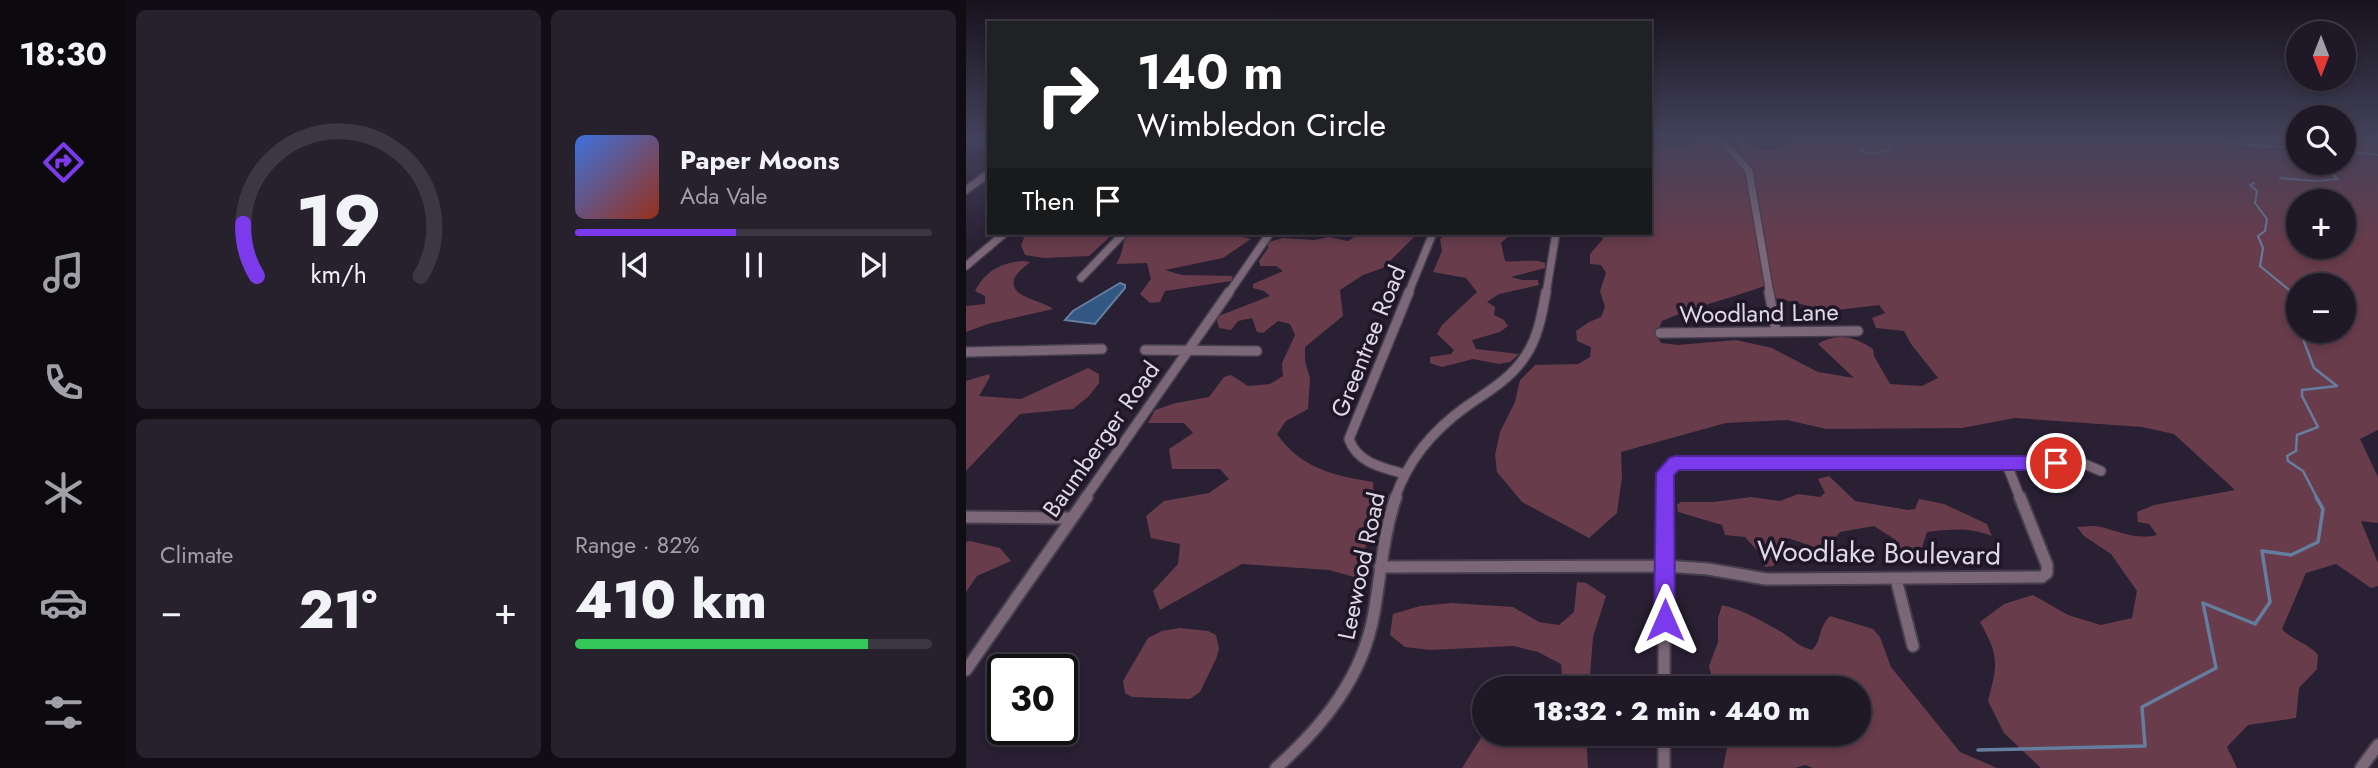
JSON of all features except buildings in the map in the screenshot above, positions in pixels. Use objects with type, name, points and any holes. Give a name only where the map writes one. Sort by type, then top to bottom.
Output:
[{"type":"street","points":[[966,190],[987,174]]},
{"type":"street","points":[[1749,174],[1776,331]]},
{"type":"street","points":[[966,181],[987,181]]},
{"type":"street","points":[[966,266],[1003,235]]},
{"type":"street","points":[[1081,278],[1122,235]]},
{"type":"street","name":"Baumberger Road","points":[[966,670],[1269,235]]},
{"type":"street","name":"Greentree Road","points":[[1405,474],[1368,461],[1355,452],[1349,439],[1432,235]]},
{"type":"street","name":"Leewood Road","points":[[1276,768],[1316,729],[1354,677],[1368,640],[1392,511],[1405,474],[1422,447],[1442,425],[1508,376],[1526,356],[1536,333],[1556,235]]},
{"type":"street","name":"Woodland Lane","points":[[1660,333],[1858,331]]},
{"type":"street","points":[[966,352],[1102,349]]},
{"type":"street","points":[[1146,349],[1257,351]]},
{"type":"street","name":"Woodlake Boulevard","points":[[1380,567],[1665,566],[1708,569],[1766,579],[2016,579],[2045,575],[2048,565],[2006,462]]},
{"type":"street","points":[[1664,676],[1665,473],[1671,465],[2081,463],[2101,471]]},
{"type":"street","points":[[966,517],[1072,518]]},
{"type":"street","points":[[1896,579],[1913,646]]},
{"type":"street","points":[[2361,768],[2378,745]]},
{"type":"street","points":[[1664,746],[1664,768]]},
{"type":"shaded area","points":[[1652,174],[2378,174],[2378,430],[2360,439],[2378,477],[2378,523],[2361,521],[2378,563],[2378,586],[2371,588],[2336,564],[2306,573],[2282,629],[2318,655],[2317,669],[2299,688],[2296,718],[2248,725],[2227,747],[2237,768],[2041,768],[2004,733],[1988,701],[1995,660],[1991,643],[1980,622],[2004,604],[2033,595],[2068,615],[2101,625],[2132,618],[2137,591],[2111,554],[2084,536],[2077,527],[2098,526],[2135,536],[2157,535],[2149,524],[2138,522],[2137,512],[2154,505],[2235,490],[2174,434],[2142,427],[2015,418],[1962,428],[1826,429],[1787,420],[1726,423],[1621,452],[1622,477],[1617,513],[1589,538],[1522,502],[1497,472],[1495,455],[1500,432],[1515,402],[1520,380],[1535,365],[1578,364],[1590,357],[1591,347],[1577,341],[1576,331],[1601,317],[1605,307],[1600,291],[1606,273],[1601,265],[1590,264],[1590,254],[1603,239],[1600,235],[1652,235]],"holes":[[[1767,285],[1772,297],[1829,311],[1879,305],[1885,313],[1872,318],[1876,328],[1904,331],[1938,378],[1922,386],[1890,384],[1874,356],[1873,349],[1859,341],[1840,337],[1818,344],[1854,378],[1818,372],[1772,348],[1736,340],[1678,345],[1661,343],[1656,335],[1662,321]]]},
{"type":"shaded area","points":[[1025,235],[1112,235],[1089,256],[1044,258],[1025,255],[1021,245]]},
{"type":"shaded area","points":[[1126,235],[1234,235],[1251,239],[1223,258],[1165,270],[1182,275],[1233,276],[1231,281],[1165,291],[1160,302],[1150,303],[1140,294],[1151,279],[1147,263],[1116,264]]},
{"type":"shaded area","points":[[1357,235],[1416,235],[1383,268],[1363,275],[1340,290],[1343,316],[1305,347],[1305,361],[1310,378],[1308,409],[1286,421],[1277,434],[1286,446],[1307,463],[1345,477],[1373,482],[1375,508],[1358,578],[1329,570],[1242,564],[1160,610],[1153,591],[1178,564],[1180,544],[1151,538],[1146,516],[1164,501],[1209,493],[1229,479],[1220,469],[1172,469],[1169,449],[1193,433],[1184,423],[1148,423],[1155,410],[1209,397],[1224,377],[1231,375],[1248,386],[1270,384],[1283,376],[1282,363],[1295,335],[1290,324],[1278,321],[1263,333],[1257,332],[1252,318],[1238,321],[1231,330],[1219,328],[1216,317],[1270,296],[1253,288],[1253,284],[1283,271],[1276,266],[1260,266],[1259,261],[1268,248],[1268,242],[1283,238],[1314,240],[1329,237],[1348,241]]},
{"type":"shaded area","points":[[1445,235],[1510,235],[1501,243],[1505,261],[1545,263],[1545,268],[1511,277],[1538,280],[1539,285],[1499,294],[1487,302],[1495,307],[1494,315],[1504,320],[1508,326],[1500,332],[1472,340],[1476,349],[1519,354],[1510,362],[1499,364],[1473,359],[1442,367],[1430,363],[1430,357],[1451,354],[1454,350],[1437,334],[1442,325],[1477,292],[1466,278],[1433,272],[1442,251],[1440,239]]},
{"type":"shaded area","points":[[1030,262],[1017,274],[1015,288],[1026,297],[1053,309],[988,324],[966,332],[966,306],[985,304],[985,296],[975,291],[979,284],[989,273],[1001,266]]},
{"type":"shaded area","points":[[1088,368],[1099,374],[1099,383],[1089,396],[1073,409],[1020,414],[966,471],[966,381],[989,374],[990,377],[979,396],[1021,399]]},
{"type":"shaded area","points":[[1829,476],[1855,501],[1908,510],[1915,509],[1919,499],[1944,504],[1987,524],[1992,536],[1960,530],[1927,532],[1919,557],[1915,559],[1899,554],[1896,540],[1874,526],[1840,532],[1830,544],[1817,548],[1788,538],[1779,546],[1779,560],[1773,566],[1765,567],[1762,556],[1745,537],[1725,535],[1722,525],[1678,512],[1677,505],[1681,502],[1714,502],[1751,497],[1780,501],[1798,494],[1820,497],[1825,493],[1818,479]]},
{"type":"shaded area","points":[[966,542],[1000,548],[1011,561],[977,576],[966,592]]},
{"type":"shaded area","points":[[1577,582],[1586,583],[1606,596],[1593,637],[1590,676],[1562,676],[1561,664],[1538,652],[1513,646],[1430,650],[1405,647],[1390,635],[1393,614],[1420,606],[1452,603],[1513,607],[1539,622],[1559,625],[1574,612]]},
{"type":"shaded area","points":[[1722,605],[1738,610],[1812,650],[1830,616],[1873,629],[1880,637],[1891,667],[1960,752],[1997,768],[1813,768],[1805,765],[1795,768],[1723,768],[1727,746],[1871,746],[1871,676],[1712,676],[1709,666],[1718,642],[1718,618]]},
{"type":"shaded area","points":[[1180,628],[1208,631],[1216,635],[1219,649],[1200,692],[1190,699],[1132,697],[1125,693],[1123,681],[1148,638],[1162,631]]},
{"type":"shaded area","points":[[1476,746],[1587,746],[1588,768],[1462,768]]},
{"type":"water","points":[[1120,283],[1125,285],[1125,288],[1095,324],[1065,320],[1073,311]]},
{"type":"waterway","points":[[2280,178],[2316,181],[2338,179],[2333,175]]},
{"type":"waterway","points":[[2254,183],[2250,185],[2257,191],[2255,203],[2267,219],[2265,231],[2258,236],[2263,248],[2260,266],[2286,287]]},
{"type":"waterway","points":[[2305,343],[2314,368],[2337,386],[2302,390],[2302,396],[2318,427],[2297,435],[2296,451],[2287,456],[2288,461],[2303,471],[2317,498]]},
{"type":"waterway","points":[[1978,750],[2145,746],[2142,707],[2216,668],[2203,603],[2255,624],[2270,602],[2262,551],[2291,555],[2318,542],[2323,509],[2316,497]]},
{"type":"route","points":[[1665,620],[1665,473],[1667,468],[1675,463],[2056,463]]}]
